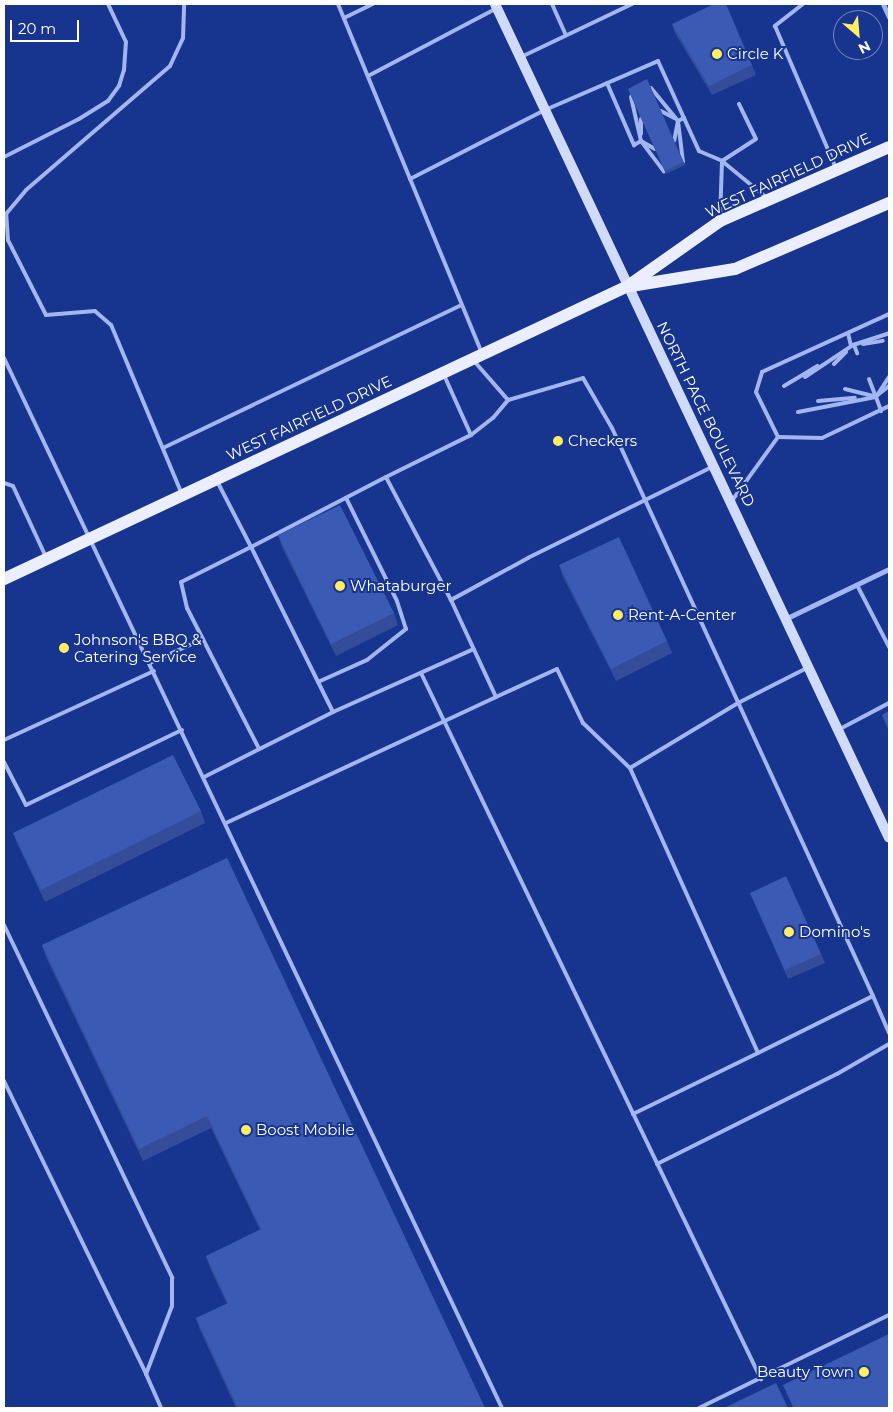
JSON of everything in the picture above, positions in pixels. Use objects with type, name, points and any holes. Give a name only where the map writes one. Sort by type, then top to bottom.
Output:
[{"type":"main road","name":"NORTH PACE BOULEVARD","points":[[496,6],[787,618],[889,838]]},
{"type":"main road","name":"WEST FAIRFIELD DRIVE","points":[[4,579],[628,286],[720,221],[889,147]]},
{"type":"main road","name":"WEST FAIRFIELD DRIVE","points":[[628,286],[735,269],[889,203]]},
{"type":"street","points":[[883,4],[889,17]]},
{"type":"street","points":[[787,618],[889,569]]},
{"type":"lane","points":[[4,157],[79,119],[108,101],[119,86],[124,70],[126,42],[108,4]]},
{"type":"lane","points":[[182,495],[111,326],[95,311],[46,315],[8,240],[6,214],[26,190],[170,66],[183,38],[184,4]]},
{"type":"lane","points":[[338,4],[462,305],[478,357],[508,400]]},
{"type":"lane","points":[[344,18],[373,4]]},
{"type":"lane","points":[[552,4],[566,35]]},
{"type":"lane","points":[[520,58],[632,4]]},
{"type":"lane","points":[[803,4],[775,26],[836,170]]},
{"type":"lane","points":[[368,76],[496,6]]},
{"type":"lane","points":[[410,179],[545,110],[658,61],[699,151],[722,161],[769,200]]},
{"type":"lane","points":[[607,83],[634,144],[641,141]]},
{"type":"lane","points":[[651,88],[678,121],[683,162]]},
{"type":"lane","points":[[631,97],[641,141],[664,171]]},
{"type":"lane","points":[[722,161],[756,139],[739,104]]},
{"type":"lane","points":[[661,111],[678,121]]},
{"type":"lane","points":[[678,121],[684,118]]},
{"type":"lane","points":[[641,119],[641,141]]},
{"type":"lane","points":[[674,141],[678,121]]},
{"type":"lane","points":[[641,141],[655,149]]},
{"type":"lane","points":[[720,221],[722,161]]},
{"type":"lane","points":[[162,448],[462,305]]},
{"type":"lane","points":[[778,437],[756,392],[762,372],[889,314]]},
{"type":"lane","points":[[848,333],[856,353]]},
{"type":"lane","points":[[784,386],[853,345],[889,334]]},
{"type":"lane","points":[[806,377],[853,345],[883,341]]},
{"type":"lane","points":[[834,364],[853,345]]},
{"type":"lane","points":[[4,358],[502,1408]]},
{"type":"lane","points":[[443,373],[471,435]]},
{"type":"lane","points":[[876,397],[889,377]]},
{"type":"lane","points":[[260,749],[188,608],[181,582],[471,435],[493,418],[508,400],[583,378],[612,428],[646,500],[740,702],[889,1033]]},
{"type":"lane","points":[[869,379],[881,411]]},
{"type":"lane","points":[[798,412],[876,397],[889,385]]},
{"type":"lane","points":[[845,389],[876,397]]},
{"type":"lane","points":[[818,402],[876,397]]},
{"type":"lane","points":[[778,437],[822,438],[889,406]]},
{"type":"lane","points":[[731,502],[778,437]]},
{"type":"lane","points":[[452,600],[714,466]]},
{"type":"lane","points":[[386,477],[452,600],[496,697]]},
{"type":"lane","points":[[216,479],[333,712]]},
{"type":"lane","points":[[4,483],[13,486],[47,559]]},
{"type":"lane","points":[[318,682],[367,660],[406,629],[397,601],[346,498]]},
{"type":"lane","points":[[857,584],[889,647]]},
{"type":"lane","points":[[150,663],[203,639]]},
{"type":"lane","points":[[204,777],[333,712],[474,649]]},
{"type":"lane","points":[[630,768],[740,702],[809,667]]},
{"type":"lane","points":[[226,823],[556,668],[583,723],[630,768],[758,1052]]},
{"type":"lane","points":[[4,740],[154,671]]},
{"type":"lane","points":[[421,673],[761,1379]]},
{"type":"lane","points":[[838,730],[889,703]]},
{"type":"lane","points":[[4,762],[26,805],[182,730]]},
{"type":"lane","points":[[4,925],[172,1278],[172,1306],[146,1374]]},
{"type":"lane","points":[[632,1114],[872,996]]},
{"type":"lane","points":[[657,1164],[837,1074],[889,1044]]},
{"type":"lane","points":[[4,1081],[161,1408]]},
{"type":"lane","points":[[699,1408],[889,1316]]},
{"type":"building","name":"Circle K","points":[[714,4],[726,4],[752,65],[709,86],[672,24]]},
{"type":"building","points":[[647,79],[683,162],[665,171],[628,89]]},
{"type":"building","name":"Whataburger","points":[[340,505],[394,613],[331,644],[278,535]]},
{"type":"building","name":"Rent-A-Center","points":[[619,537],[667,641],[611,669],[559,565]]},
{"type":"building","points":[[889,711],[889,729],[882,715]]},
{"type":"building","points":[[173,755],[201,811],[41,890],[13,833]]},
{"type":"building","points":[[227,858],[485,1408],[238,1408],[196,1318],[228,1303],[206,1256],[261,1229],[207,1116],[139,1149],[42,945]]},
{"type":"building","name":"Domino's","points":[[786,876],[821,954],[785,970],[750,893]]},
{"type":"building","name":"Beauty Town","points":[[889,1334],[889,1408],[794,1408],[783,1385]]},
{"type":"building","points":[[776,1383],[788,1408],[724,1408]]},
{"type":"place","name":"Circle K","points":[[717,54]]},
{"type":"place","name":"Checkers","points":[[558,441]]},
{"type":"place","name":"Whataburger","points":[[340,586]]},
{"type":"place","name":"Rent-A-Center","points":[[618,615]]},
{"type":"place","name":"Johnson's BBQ & Catering Service","points":[[64,648]]},
{"type":"place","name":"Domino's","points":[[789,932]]},
{"type":"place","name":"Boost Mobile","points":[[246,1130]]},
{"type":"place","name":"Beauty Town","points":[[864,1372]]}]
